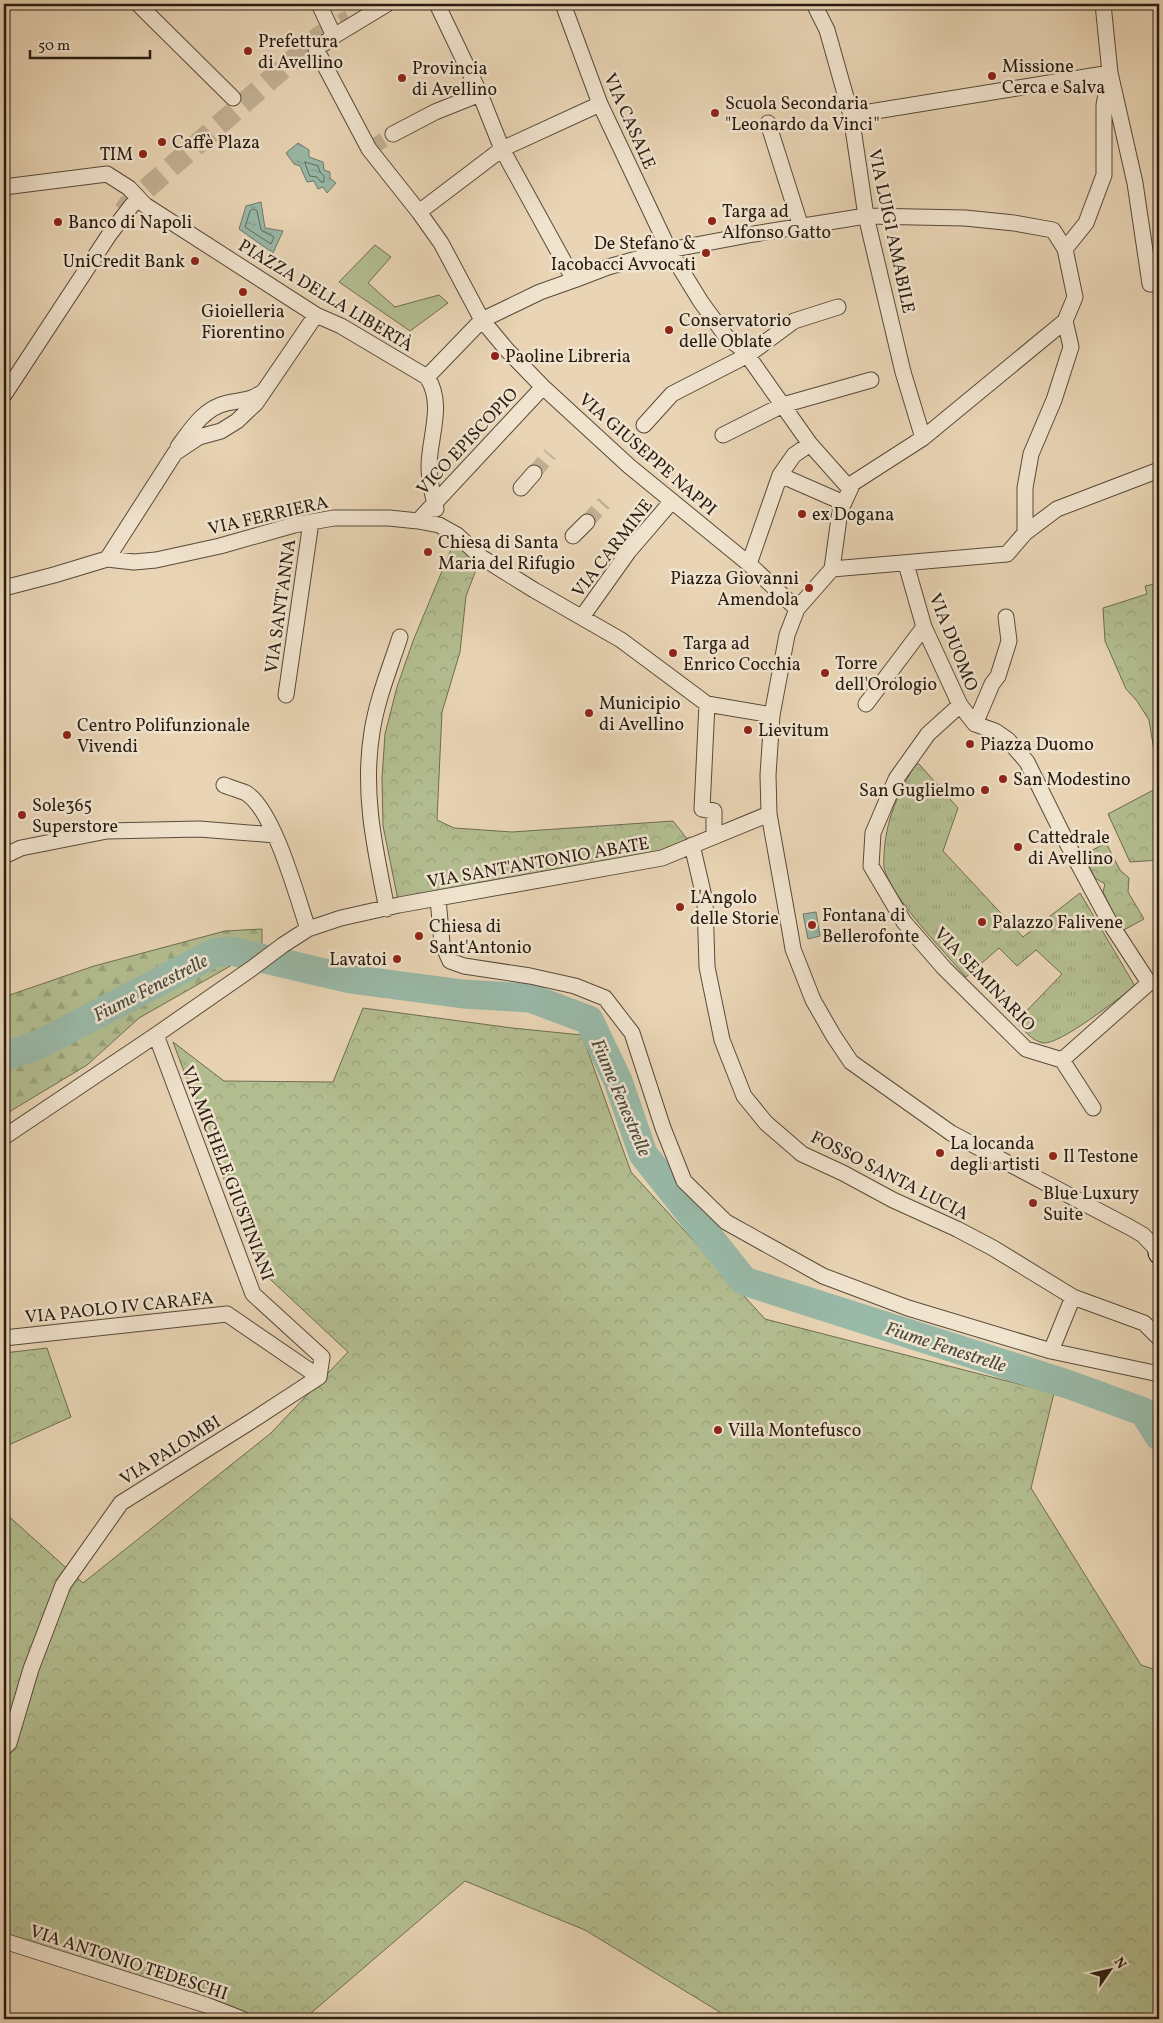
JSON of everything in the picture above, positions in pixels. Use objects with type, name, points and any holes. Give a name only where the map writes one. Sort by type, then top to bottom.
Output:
[{"type":"street","points":[[138,4],[234,98]]},
{"type":"street","points":[[319,4],[334,36],[388,4]]},
{"type":"street","points":[[437,4],[480,94],[502,150],[574,280]]},
{"type":"street","name":"VIA CASALE","points":[[563,4],[600,104],[669,250],[701,302],[728,339],[743,349],[748,355],[847,496]]},
{"type":"street","name":"VIA LUIGI AMABILE","points":[[814,4],[827,30],[851,115],[866,216],[903,372],[923,438]]},
{"type":"street","points":[[1103,4],[1110,73],[1135,183],[1155,284]]},
{"type":"street","name":"VIA GIUSEPPE NAPPI","points":[[334,36],[316,49],[369,149],[441,242],[482,320],[507,350],[543,386],[629,466],[749,564],[797,609]]},
{"type":"street","points":[[851,115],[1110,73]]},
{"type":"street","points":[[1065,249],[1086,223],[1104,175],[1104,105],[1110,73]]},
{"type":"street","points":[[393,134],[436,112],[480,94]]},
{"type":"street","points":[[419,212],[502,150],[600,104]]},
{"type":"street","points":[[768,123],[801,227]]},
{"type":"street","name":"PIAZZA DELLA LIBERTÀ","points":[[4,187],[107,174],[128,188],[145,205],[316,315],[341,326],[427,377]]},
{"type":"street","points":[[4,395],[109,235],[132,205],[140,200]]},
{"type":"street","points":[[772,715],[707,704],[664,665],[481,557],[457,535],[440,525],[434,502],[429,468],[436,402],[432,384],[427,377],[482,320],[540,292],[608,267],[669,250],[866,216],[965,218],[1014,223],[1053,230],[1065,249],[1075,297],[1065,320],[923,438],[852,483],[840,511],[832,569],[797,609],[787,635],[772,715],[768,775],[769,814],[794,949],[814,1000],[833,1036],[851,1062],[951,1133],[1131,1228],[1143,1235],[1159,1252]]},
{"type":"street","points":[[644,425],[672,394],[748,355],[794,321],[838,307]]},
{"type":"street","points":[[175,453],[198,437],[221,430],[237,421],[256,402],[316,315]]},
{"type":"street","points":[[1026,533],[1025,488],[1031,454],[1054,400],[1070,347],[1065,320]]},
{"type":"street","points":[[723,435],[783,405],[871,380]]},
{"type":"street","name":"VICO EPISCOPIO","points":[[418,521],[543,386]]},
{"type":"street","points":[[4,588],[106,559],[193,425],[209,410],[226,403],[248,400],[264,390]]},
{"type":"street","points":[[749,564],[780,475],[794,455],[810,444]]},
{"type":"street","points":[[832,569],[1007,554],[1026,533],[1057,509],[1159,470]]},
{"type":"street","points":[[521,488],[534,473]]},
{"type":"street","points":[[780,475],[847,496]]},
{"type":"street","points":[[431,480],[452,484]]},
{"type":"street","name":"VIA CARMINE","points":[[582,617],[629,551],[672,501]]},
{"type":"street","name":"VIA FERRIERA","points":[[106,559],[134,562],[156,560],[334,518],[389,518],[440,525]]},
{"type":"street","name":"VIA SANT'ANNA","points":[[286,695],[311,522]]},
{"type":"street","points":[[572,536],[587,522]]},
{"type":"street","name":"VIA DUOMO","points":[[906,564],[924,627],[960,705],[975,724]]},
{"type":"street","points":[[1006,617],[1009,641],[998,676],[992,684],[975,724],[995,731],[1008,740],[1027,762],[1067,844],[1110,923],[1149,983],[1062,1060],[1093,1108]]},
{"type":"street","points":[[866,704],[924,627]]},
{"type":"street","points":[[387,909],[371,828],[368,787],[372,732],[400,637]]},
{"type":"street","points":[[707,704],[702,809],[714,810],[714,835]]},
{"type":"street","name":"VIA SEMINARIO","points":[[960,705],[928,734],[896,779],[873,833],[871,866],[904,922],[944,968],[1026,1049],[1062,1060]]},
{"type":"street","points":[[224,785],[247,794],[262,812],[275,835],[308,929]]},
{"type":"street","name":"VIA SANT'ANTONIO ABATE","points":[[4,1137],[156,1035],[308,929],[341,918],[399,905],[662,858],[769,814]]},
{"type":"street","points":[[4,856],[21,848],[107,831],[199,829],[275,835]]},
{"type":"street","name":"FOSSO SANTA LUCIA","points":[[692,845],[705,901],[707,967],[722,1040],[744,1096],[766,1123],[802,1154],[843,1172],[893,1200],[957,1229],[1074,1297],[1144,1323],[1159,1338]]},
{"type":"street","points":[[438,899],[442,943],[450,960],[464,966],[530,976],[575,986],[605,998],[632,1032],[662,1128],[684,1181],[726,1222],[824,1276],[908,1308],[1051,1350],[1159,1374]]},
{"type":"street","name":"VIA MICHELE GIUSTINIANI","points":[[156,1035],[253,1294],[322,1357],[318,1377]]},
{"type":"street","points":[[1051,1350],[1074,1297]]},
{"type":"street","name":"VIA PAOLO IV CARAFA","points":[[4,1338],[227,1314],[318,1377]]},
{"type":"street","name":"VIA PALOMBI","points":[[4,1748],[9,1743],[31,1669],[63,1585],[121,1503],[318,1377]]},
{"type":"street","name":"VIA ANTONIO TEDESCHI","points":[[4,1941],[206,2004],[242,2019]]},
{"type":"green space","points":[[375,245],[391,257],[368,283],[395,307],[439,295],[448,303],[410,331],[339,282]]},
{"type":"green space","points":[[457,535],[481,557],[466,596],[460,652],[442,712],[437,820],[454,828],[512,832],[673,821],[692,845],[399,905],[383,826],[382,778],[385,734],[397,687],[413,641]]},
{"type":"green space","points":[[1159,583],[1159,781],[1149,720],[1137,701],[1126,689],[1105,641],[1103,608],[1147,594],[1145,586]]},
{"type":"green space","points":[[916,764],[919,764],[958,808],[943,851],[1023,937],[1080,893],[1135,986],[1075,1029],[1051,1042],[1043,1043],[1032,1038],[1016,1022],[1062,974],[1036,950],[1017,966],[999,948],[966,977],[909,911],[891,884],[884,869],[885,843],[890,819],[898,796]]},
{"type":"green space","points":[[1159,787],[1159,860],[1130,862],[1108,814]]},
{"type":"green space","points":[[1106,843],[1120,870],[1129,878],[1128,892],[1144,919],[1122,931],[1103,892],[1105,884],[1095,878],[1083,855]]},
{"type":"green space","points":[[262,929],[262,948],[139,1018],[87,1065],[4,1115],[4,997],[94,966],[225,931]]},
{"type":"green space","points":[[363,1008],[512,1028],[582,1035],[631,1172],[765,1319],[1054,1393],[1031,1488],[1141,1665],[1159,1671],[1159,2019],[731,2019],[585,1930],[465,1881],[304,2019],[263,2019],[4,1938],[4,1512],[83,1583],[271,1433],[348,1352],[257,1267],[173,1042],[224,1081],[333,1082]]},
{"type":"green space","points":[[47,1348],[71,1417],[4,1447],[4,1353]]},
{"type":"water","points":[[298,143],[309,150],[309,157],[323,162],[324,170],[330,172],[330,178],[336,183],[327,193],[323,187],[318,189],[314,181],[307,182],[300,166],[294,164],[286,153]]},
{"type":"water","points":[[261,202],[265,228],[283,231],[273,253],[239,229],[246,206]]},
{"type":"water","name":"Fontana di Bellerofonte","points":[[816,912],[820,936],[808,939],[803,914]]},
{"type":"waterway","name":"Fiume Fenestrelle","points":[[4,1057],[40,1044],[214,953],[231,951],[350,979],[463,994],[530,998],[589,1020],[618,1081],[643,1154],[744,1281],[1070,1385],[1144,1412],[1159,1436]]},
{"type":"tunnel","points":[[124,211],[128,205],[320,36],[350,20]]},
{"type":"tunnel","points":[[371,148],[393,134]]},
{"type":"tunnel","points":[[534,473],[550,454]]},
{"type":"tunnel","points":[[587,522],[604,503]]},
{"type":"place","name":"Prefettura di Avellino","points":[[248,51]]},
{"type":"place","name":"Missione Cerca e Salva","points":[[992,76]]},
{"type":"place","name":"Provincia di Avellino","points":[[402,78]]},
{"type":"place","name":"Scuola Secondaria \"Leonardo da Vinci\"","points":[[715,113]]},
{"type":"place","name":"Caffè Plaza","points":[[162,142]]},
{"type":"place","name":"TIM","points":[[143,154]]},
{"type":"place","name":"Targa ad Alfonso Gatto","points":[[712,221]]},
{"type":"place","name":"Banco di Napoli","points":[[58,222]]},
{"type":"place","name":"De Stefano & Iacobacci Avvocati","points":[[706,253]]},
{"type":"place","name":"UniCredit Bank","points":[[195,261]]},
{"type":"place","name":"Gioielleria Fiorentino","points":[[243,292]]},
{"type":"place","name":"Conservatorio delle Oblate","points":[[669,330]]},
{"type":"place","name":"Paoline Libreria","points":[[495,356]]},
{"type":"place","name":"ex Dogana","points":[[802,514]]},
{"type":"place","name":"Chiesa di Santa Maria del Rifugio","points":[[428,552]]},
{"type":"place","name":"Piazza Giovanni Amendola","points":[[809,588]]},
{"type":"place","name":"Targa ad Enrico Cocchia","points":[[673,653]]},
{"type":"place","name":"Torre dell'Orologio","points":[[825,673]]},
{"type":"place","name":"Municipio di Avellino","points":[[589,713]]},
{"type":"place","name":"Lievitum","points":[[748,730]]},
{"type":"place","name":"Centro Polifunzionale Vivendi","points":[[67,735]]},
{"type":"place","name":"Piazza Duomo","points":[[970,744]]},
{"type":"place","name":"San Modestino","points":[[1003,779]]},
{"type":"place","name":"San Guglielmo","points":[[985,790]]},
{"type":"place","name":"Sole365 Superstore","points":[[22,815]]},
{"type":"place","name":"Cattedrale di Avellino","points":[[1018,847]]},
{"type":"place","name":"L'Angolo delle Storie","points":[[680,907]]},
{"type":"place","name":"Palazzo Falivene","points":[[982,922]]},
{"type":"place","name":"Fontana di Bellerofonte","points":[[812,925]]},
{"type":"place","name":"Chiesa di Sant'Antonio","points":[[419,936]]},
{"type":"place","name":"Lavatoi","points":[[397,959]]},
{"type":"place","name":"La locanda degli artisti","points":[[940,1153]]},
{"type":"place","name":"Il Testone","points":[[1053,1156]]},
{"type":"place","name":"Blue Luxury Suite","points":[[1033,1203]]},
{"type":"place","name":"Villa Montefusco","points":[[718,1430]]}]
